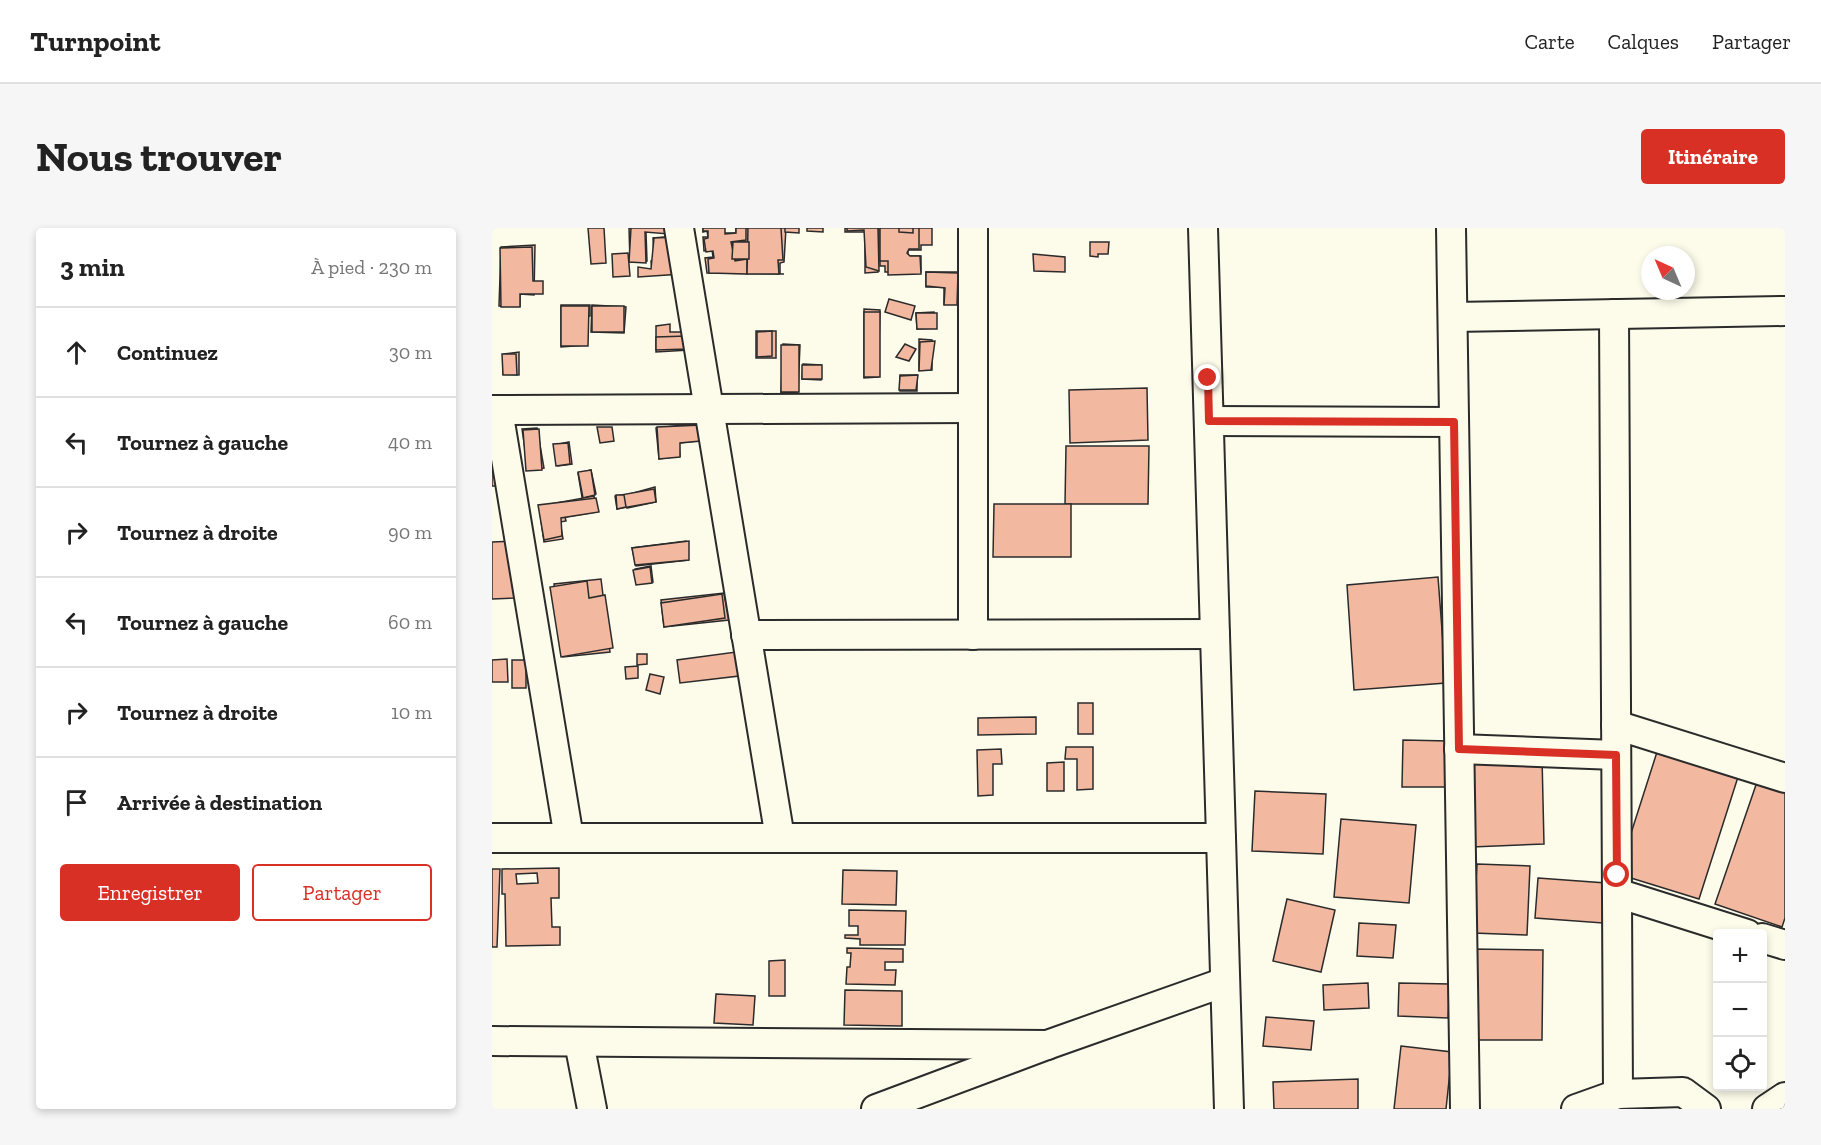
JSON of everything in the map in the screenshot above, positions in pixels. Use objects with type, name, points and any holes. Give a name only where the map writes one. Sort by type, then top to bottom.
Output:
[{"type":"street","points":[[679,228],[780,838]]},
{"type":"street","points":[[973,228],[973,635]]},
{"type":"street","points":[[1203,228],[1229,1109]]},
{"type":"street","points":[[1451,228],[1465,1109]]},
{"type":"street","points":[[1453,317],[1785,311]]},
{"type":"street","points":[[1614,314],[1618,1094]]},
{"type":"street","points":[[568,838],[495,410],[973,408]]},
{"type":"street","points":[[1209,421],[1454,422]]},
{"type":"street","points":[[746,635],[1215,633]]},
{"type":"street","points":[[1616,725],[1785,778]]},
{"type":"street","points":[[1459,749],[1616,755]]},
{"type":"street","points":[[492,838],[1221,838]]},
{"type":"street","points":[[1617,893],[1734,929]]},
{"type":"street","points":[[1767,940],[1785,945]]},
{"type":"street","points":[[876,1109],[1047,1044],[1226,982]]},
{"type":"street","points":[[492,1041],[1047,1044]]},
{"type":"street","points":[[579,1042],[592,1109]]},
{"type":"street","points":[[1576,1109],[1618,1094],[1683,1092],[1706,1109]]},
{"type":"street","points":[[1767,1109],[1785,1096]]},
{"type":"building","points":[[588,228],[604,228],[606,263],[591,264]]},
{"type":"building","points":[[629,228],[669,228],[669,231],[646,232],[647,261],[630,262]]},
{"type":"building","points":[[631,228],[669,228],[669,234],[645,232],[646,263],[629,262]]},
{"type":"building","points":[[703,228],[724,228],[724,233],[736,233],[736,228],[786,228],[784,262],[780,263],[780,274],[707,273],[705,258],[713,257],[712,250],[704,251],[703,237],[708,237],[707,231],[703,232]],"holes":[[[733,242],[749,242],[749,259],[732,259]]]},
{"type":"building","points":[[703,228],[725,228],[725,234],[736,233],[736,228],[746,228],[746,240],[731,242],[735,261],[747,259],[747,274],[709,273],[708,259],[714,258],[713,251],[706,252],[704,239],[708,238],[708,231],[703,231]]},
{"type":"building","points":[[748,228],[781,228],[783,260],[778,260],[779,274],[747,274]]},
{"type":"building","points":[[785,228],[799,228],[799,233],[785,232]]},
{"type":"building","points":[[807,228],[823,228],[823,232],[807,231]]},
{"type":"building","points":[[845,228],[878,228],[878,272],[865,273],[865,232],[845,232]]},
{"type":"building","points":[[847,228],[878,228],[879,271],[866,267],[864,230],[847,231]]},
{"type":"building","points":[[880,228],[932,228],[932,245],[921,245],[921,250],[908,250],[908,256],[921,256],[921,272],[885,272],[885,266],[880,266]]},
{"type":"building","points":[[880,228],[919,228],[919,249],[909,249],[907,253],[910,256],[920,256],[921,274],[888,275],[888,261],[880,261]]},
{"type":"building","points":[[899,228],[913,228],[913,233],[899,232]]},
{"type":"building","points":[[677,236],[682,273],[641,276],[640,269],[652,269],[653,238]]},
{"type":"building","points":[[676,237],[682,274],[638,277],[638,267],[651,269],[654,238]]},
{"type":"building","points":[[733,242],[749,242],[749,259],[732,259]]},
{"type":"building","points":[[1090,242],[1109,242],[1108,254],[1098,254],[1098,257],[1090,256]]},
{"type":"building","points":[[535,245],[534,295],[520,294],[520,306],[499,306],[501,247]]},
{"type":"building","points":[[532,247],[533,281],[543,281],[543,294],[520,294],[520,307],[501,307],[500,248]]},
{"type":"building","points":[[628,253],[630,276],[613,277],[612,254]]},
{"type":"building","points":[[1033,254],[1065,257],[1065,272],[1034,271]]},
{"type":"building","points":[[926,272],[959,272],[958,304],[944,304],[944,287],[926,287]]},
{"type":"building","points":[[926,272],[958,273],[957,305],[944,305],[945,288],[926,286]]},
{"type":"building","points":[[889,299],[915,306],[911,320],[885,312]]},
{"type":"building","points":[[561,305],[590,305],[590,316],[585,317],[587,345],[561,347]]},
{"type":"building","points":[[592,305],[626,307],[624,333],[591,332]]},
{"type":"building","points":[[561,306],[589,306],[588,346],[561,346]]},
{"type":"building","points":[[592,306],[624,306],[624,332],[592,332]]},
{"type":"building","points":[[864,309],[880,310],[878,377],[864,378]]},
{"type":"building","points":[[864,312],[880,312],[880,377],[864,377]]},
{"type":"building","points":[[934,312],[936,328],[917,329],[916,313]]},
{"type":"building","points":[[916,313],[937,313],[937,329],[917,329]]},
{"type":"building","points":[[670,324],[670,332],[687,332],[689,350],[656,352],[656,326]]},
{"type":"building","points":[[756,331],[776,331],[776,358],[756,358]]},
{"type":"building","points":[[772,331],[772,356],[757,357],[757,332]]},
{"type":"building","points":[[687,336],[687,349],[656,350],[656,337]]},
{"type":"building","points":[[919,339],[932,340],[932,370],[919,370]]},
{"type":"building","points":[[935,341],[931,370],[919,371],[920,342]]},
{"type":"building","points":[[783,344],[800,345],[798,392],[781,393]]},
{"type":"building","points":[[905,344],[916,349],[909,361],[896,357]]},
{"type":"building","points":[[781,345],[799,345],[799,392],[781,392]]},
{"type":"building","points":[[519,352],[519,375],[503,374],[504,354]]},
{"type":"building","points":[[502,354],[516,354],[517,375],[503,375]]},
{"type":"building","points":[[803,364],[821,365],[821,380],[802,379]]},
{"type":"building","points":[[802,365],[822,365],[822,379],[802,379]]},
{"type":"building","points":[[900,375],[917,375],[917,391],[900,391]]},
{"type":"building","points":[[918,375],[916,390],[899,390],[900,376]]},
{"type":"building","points":[[1147,388],[1148,440],[1070,443],[1069,390]]},
{"type":"building","points":[[703,423],[704,440],[679,443],[680,456],[659,459],[656,428]]},
{"type":"building","points":[[702,425],[701,441],[680,443],[680,457],[659,459],[657,427]]},
{"type":"building","points":[[597,427],[612,427],[614,441],[600,443]]},
{"type":"building","points":[[537,428],[544,468],[528,470],[522,429]]},
{"type":"building","points":[[539,429],[542,470],[526,471],[523,430]]},
{"type":"building","points":[[569,442],[572,464],[558,466],[554,445]]},
{"type":"building","points":[[568,443],[570,464],[556,466],[553,444]]},
{"type":"building","points":[[1066,446],[1149,446],[1148,504],[1065,504]]},
{"type":"building","points":[[591,470],[596,494],[582,497],[578,473]]},
{"type":"building","points":[[591,470],[595,495],[583,498],[578,472]]},
{"type":"building","points":[[495,472],[497,486],[492,486],[492,473]]},
{"type":"building","points":[[655,487],[656,502],[627,508],[626,495]]},
{"type":"building","points":[[654,489],[656,502],[617,509],[615,496]]},
{"type":"building","points":[[616,495],[624,495],[626,507],[617,509]]},
{"type":"building","points":[[594,496],[597,512],[565,517],[566,521],[560,522],[563,539],[544,542],[539,506]]},
{"type":"building","points":[[596,498],[599,512],[561,518],[562,536],[544,540],[538,505]]},
{"type":"building","points":[[994,504],[1071,504],[1071,557],[993,557]]},
{"type":"building","points":[[515,541],[516,598],[492,599],[492,542]]},
{"type":"building","points":[[686,541],[688,560],[636,566],[632,548]]},
{"type":"building","points":[[689,541],[689,560],[635,565],[632,548]]},
{"type":"building","points":[[651,566],[653,582],[638,584],[635,569]]},
{"type":"building","points":[[650,567],[652,583],[636,585],[633,570]]},
{"type":"building","points":[[1438,577],[1446,683],[1354,690],[1347,585]]},
{"type":"building","points":[[601,579],[610,652],[563,657],[554,584]]},
{"type":"building","points":[[587,581],[589,598],[605,595],[613,648],[561,657],[550,587]]},
{"type":"building","points":[[724,593],[729,620],[664,627],[661,600]]},
{"type":"building","points":[[722,594],[725,618],[664,627],[661,603]]},
{"type":"building","points":[[736,652],[739,676],[680,683],[677,660]]},
{"type":"building","points":[[637,654],[647,654],[647,664],[637,665]]},
{"type":"building","points":[[507,659],[508,682],[492,682],[492,660]]},
{"type":"building","points":[[512,660],[526,660],[526,688],[512,688]]},
{"type":"building","points":[[638,666],[638,678],[626,679],[625,667]]},
{"type":"building","points":[[650,674],[664,677],[660,694],[646,690]]},
{"type":"building","points":[[1078,703],[1093,703],[1093,734],[1078,734]]},
{"type":"building","points":[[1036,717],[1036,734],[978,735],[978,718]]},
{"type":"building","points":[[1403,740],[1449,741],[1449,787],[1402,787]]},
{"type":"building","points":[[1066,747],[1093,747],[1093,789],[1077,790],[1077,759],[1065,759]]},
{"type":"building","points":[[1001,749],[1002,764],[993,764],[993,795],[978,796],[977,750]]},
{"type":"building","points":[[1657,752],[1738,777],[1699,899],[1618,874]]},
{"type":"building","points":[[1542,757],[1544,844],[1472,847],[1470,759]]},
{"type":"building","points":[[1064,762],[1064,791],[1047,791],[1047,763]]},
{"type":"building","points":[[1757,782],[1785,791],[1785,918],[1782,927],[1715,904]]},
{"type":"building","points":[[1255,791],[1326,794],[1323,854],[1252,851]]},
{"type":"building","points":[[1341,819],[1416,825],[1409,903],[1334,897]]},
{"type":"building","points":[[1477,864],[1530,866],[1527,935],[1473,933]]},
{"type":"building","points":[[559,868],[559,898],[551,898],[552,927],[560,927],[560,945],[506,946],[502,869]],"holes":[[[537,873],[538,883],[517,884],[516,874]]]},
{"type":"building","points":[[492,869],[500,869],[497,947],[492,947]]},
{"type":"building","points":[[843,870],[897,871],[896,905],[842,904]]},
{"type":"building","points":[[1538,878],[1606,883],[1603,923],[1535,918]]},
{"type":"building","points":[[1287,899],[1335,910],[1321,972],[1273,961]]},
{"type":"building","points":[[849,910],[906,911],[905,945],[860,945],[860,939],[845,938],[845,935],[858,935],[858,926],[849,926]]},
{"type":"building","points":[[1359,923],[1396,925],[1393,958],[1357,956]]},
{"type":"building","points":[[847,948],[903,949],[903,962],[885,962],[885,970],[896,970],[895,985],[846,984],[851,953],[847,953]]},
{"type":"building","points":[[1470,949],[1543,950],[1542,1040],[1469,1040]]},
{"type":"building","points":[[785,960],[785,996],[769,996],[769,961]]},
{"type":"building","points":[[1368,983],[1369,1008],[1324,1010],[1323,985]]},
{"type":"building","points":[[1399,983],[1450,984],[1448,1018],[1398,1016]]},
{"type":"building","points":[[845,990],[902,991],[902,1026],[844,1025]]},
{"type":"building","points":[[716,994],[755,996],[753,1025],[714,1023]]},
{"type":"building","points":[[1266,1017],[1314,1021],[1311,1050],[1263,1046]]},
{"type":"building","points":[[1401,1046],[1452,1052],[1446,1109],[1394,1109]]},
{"type":"building","points":[[1358,1079],[1358,1109],[1274,1109],[1273,1082]]},
{"type":"route","points":[[1208,378],[1209,421],[1454,422],[1459,749],[1616,755],[1617,875]]}]
